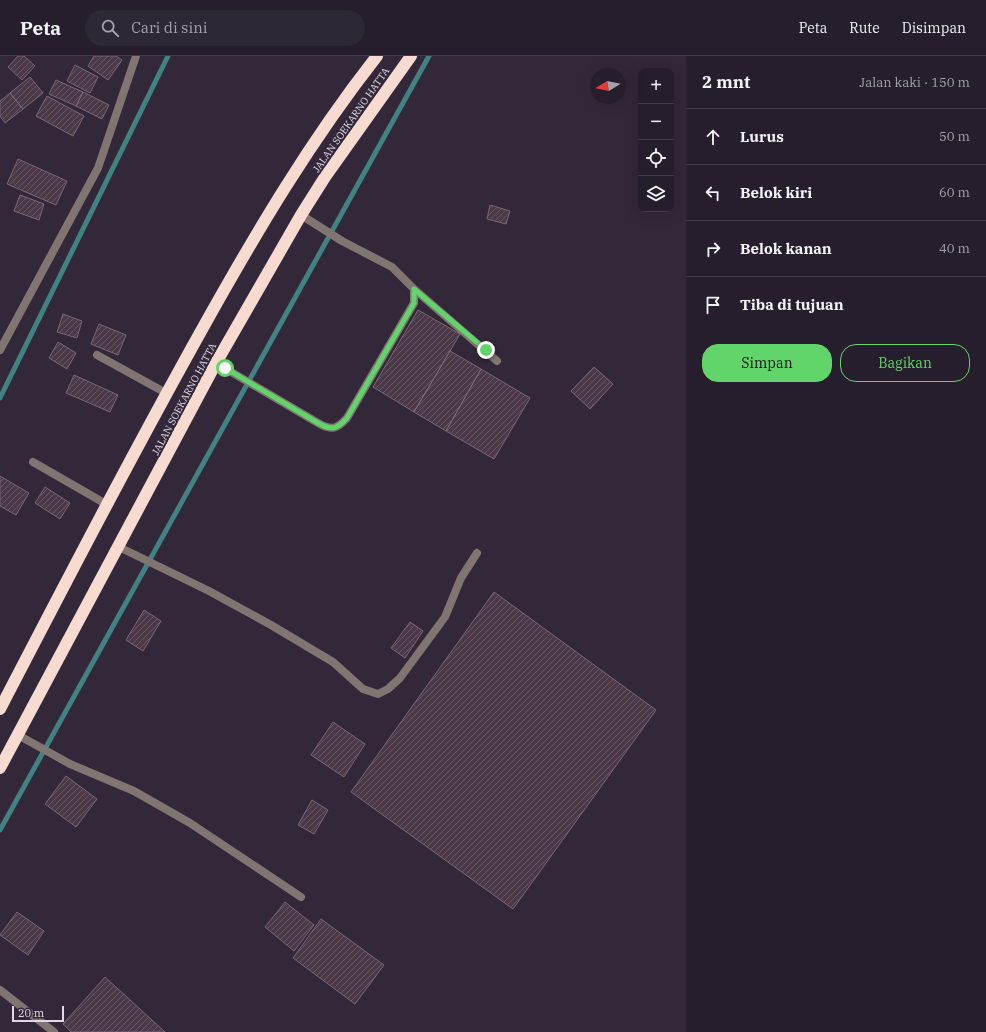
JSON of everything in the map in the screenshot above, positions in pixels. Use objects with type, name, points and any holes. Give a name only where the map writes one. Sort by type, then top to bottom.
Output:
[{"type":"highway","name":"JALAN SOEKARNO HATTA","points":[[0,709],[106,504],[247,250],[311,145],[350,90],[377,56]]},
{"type":"highway","name":"JALAN SOEKARNO HATTA","points":[[0,768],[216,363],[301,215],[330,170],[411,56]]},
{"type":"street","points":[[0,350],[98,168],[136,56]]},
{"type":"street","points":[[301,215],[342,241],[392,267],[414,289],[497,361]]},
{"type":"street","points":[[216,363],[328,428],[339,427],[347,418],[414,303],[414,289]]},
{"type":"street","points":[[97,355],[166,394]]},
{"type":"street","points":[[33,462],[106,504]]},
{"type":"street","points":[[119,547],[271,625],[333,662],[364,689],[378,694],[388,689],[400,678],[445,617],[461,578],[477,553]]},
{"type":"street","points":[[18,735],[70,764],[134,791],[190,823],[301,897]]},
{"type":"street","points":[[0,990],[54,1032]]},
{"type":"building","points":[[18,56],[24,56],[35,66],[22,80],[8,67]]},
{"type":"building","points":[[94,56],[116,56],[122,60],[108,80],[88,66]]},
{"type":"building","points":[[75,65],[98,77],[90,93],[67,81]]},
{"type":"building","points":[[30,77],[43,93],[23,109],[10,93]]},
{"type":"building","points":[[56,80],[83,92],[76,106],[49,94]]},
{"type":"building","points":[[83,92],[109,105],[102,119],[76,106]]},
{"type":"building","points":[[10,93],[23,109],[5,123],[0,116],[0,101]]},
{"type":"building","points":[[47,96],[84,116],[73,136],[36,116]]},
{"type":"building","points":[[18,159],[67,181],[56,205],[7,184]]},
{"type":"building","points":[[20,195],[44,204],[39,220],[14,211]]},
{"type":"building","points":[[490,205],[510,211],[506,224],[487,219]]},
{"type":"building","points":[[418,310],[460,334],[414,412],[373,387]]},
{"type":"building","points":[[63,314],[82,321],[77,338],[57,332]]},
{"type":"building","points":[[99,324],[126,335],[118,355],[91,344]]},
{"type":"building","points":[[58,342],[76,353],[67,369],[49,358]]},
{"type":"building","points":[[450,351],[481,369],[446,431],[414,412]]},
{"type":"building","points":[[594,367],[613,384],[590,409],[571,391]]},
{"type":"building","points":[[481,369],[530,398],[494,459],[446,431]]},
{"type":"building","points":[[74,375],[118,395],[110,412],[66,393]]},
{"type":"building","points":[[0,476],[29,493],[16,515],[0,506]]},
{"type":"building","points":[[45,487],[70,503],[60,519],[35,503]]},
{"type":"building","points":[[494,592],[656,710],[513,909],[351,792]]},
{"type":"building","points":[[144,610],[161,621],[143,651],[126,640]]},
{"type":"building","points":[[410,622],[423,631],[405,658],[391,648]]},
{"type":"building","points":[[333,722],[365,744],[344,777],[311,755]]},
{"type":"building","points":[[66,776],[97,799],[76,827],[45,804]]},
{"type":"building","points":[[312,800],[328,810],[314,834],[298,825]]},
{"type":"building","points":[[285,902],[314,925],[294,951],[265,927]]},
{"type":"building","points":[[17,912],[44,931],[28,955],[0,935]]},
{"type":"building","points":[[321,919],[384,965],[355,1004],[293,958]]},
{"type":"building","points":[[105,977],[165,1032],[71,1032],[63,1024]]},
{"type":"waterway","points":[[0,398],[168,56]]},
{"type":"waterway","points":[[0,830],[429,56]]},
{"type":"route","points":[[225,368],[258,386],[318,423],[334,429],[339,427],[347,418],[414,303],[414,289],[486,350]]}]
